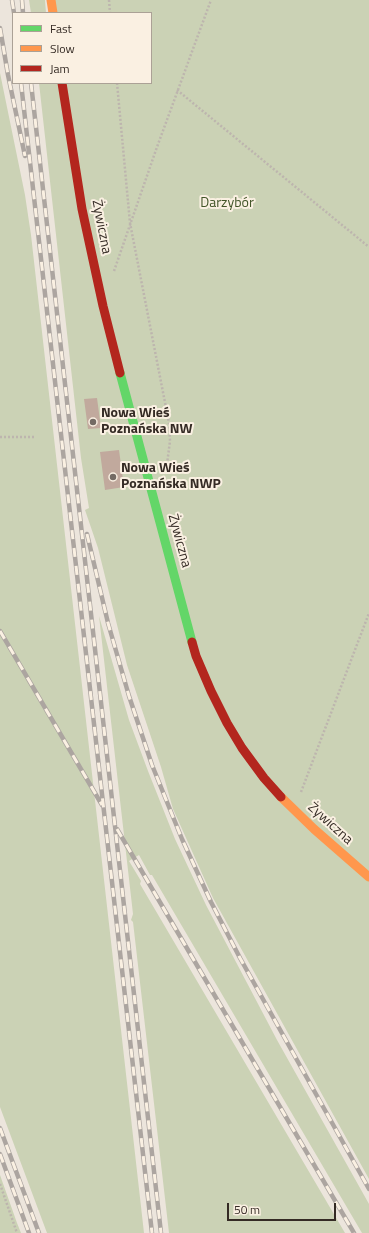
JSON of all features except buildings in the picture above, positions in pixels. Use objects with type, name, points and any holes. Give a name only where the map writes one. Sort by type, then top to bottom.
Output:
[{"type":"street","points":[[51,0],[53,12]]},
{"type":"street","name":"Żywiczna","points":[[62,84],[82,209],[103,306],[196,656],[213,696],[239,743],[264,778],[319,834],[369,877]]},
{"type":"path","points":[[109,0],[110,12]]},
{"type":"path","points":[[113,272],[211,0]]},
{"type":"path","points":[[117,84],[130,223],[169,423],[170,441],[165,474]]},
{"type":"path","points":[[178,90],[369,247]]},
{"type":"path","points":[[0,437],[35,437]]},
{"type":"path","points":[[294,810],[369,613]]},
{"type":"path","points":[[0,1184],[17,1233]]},
{"type":"green space","points":[[29,0],[45,0],[46,12],[31,12]]},
{"type":"green space","name":"Darzybór","points":[[51,0],[369,0],[369,1179],[213,898],[173,809],[161,767],[127,665],[98,548],[85,510],[89,508],[81,458],[39,84],[152,84],[152,12],[53,12]]},
{"type":"green space","points":[[0,73],[25,195],[31,235],[144,1233],[47,1233],[0,1107]]},
{"type":"green space","points":[[99,616],[129,720],[175,839],[206,905],[277,1040],[369,1204],[369,1233],[362,1233],[139,855],[129,861],[141,881],[140,884],[345,1233],[169,1233],[133,922],[131,920],[133,914]]},
{"type":"green space","points":[[0,1175],[17,1223],[21,1233],[0,1233]]},
{"type":"railway","points":[[12,0],[14,12]]},
{"type":"railway","points":[[22,0],[23,12]]},
{"type":"railway","points":[[0,28],[25,156]]},
{"type":"railway","points":[[21,84],[152,1233]]},
{"type":"railway","points":[[31,84],[161,1233]]},
{"type":"railway","points":[[87,534],[108,623],[129,696],[152,765],[182,839],[211,902],[240,958],[369,1189]]},
{"type":"railway","points":[[0,631],[102,805]]},
{"type":"railway","points":[[117,829],[354,1233]]},
{"type":"railway","points":[[0,1128],[39,1233]]},
{"type":"railway","points":[[0,1154],[29,1233]]},
{"type":"traffic: fast","points":[[120,373],[192,642]]},
{"type":"traffic: slow","points":[[51,0],[53,12]]},
{"type":"traffic: slow","points":[[281,797],[314,829],[369,877]]},
{"type":"traffic: jam","points":[[62,84],[82,209],[103,306],[120,373]]},
{"type":"traffic: jam","points":[[192,642],[196,656],[211,691],[227,723],[242,748],[264,778],[281,797]]},
{"type":"place","name":"Nowa Wieś Poznańska NW","points":[[93,422]]},
{"type":"place","name":"Nowa Wieś Poznańska NWP","points":[[113,477]]}]
